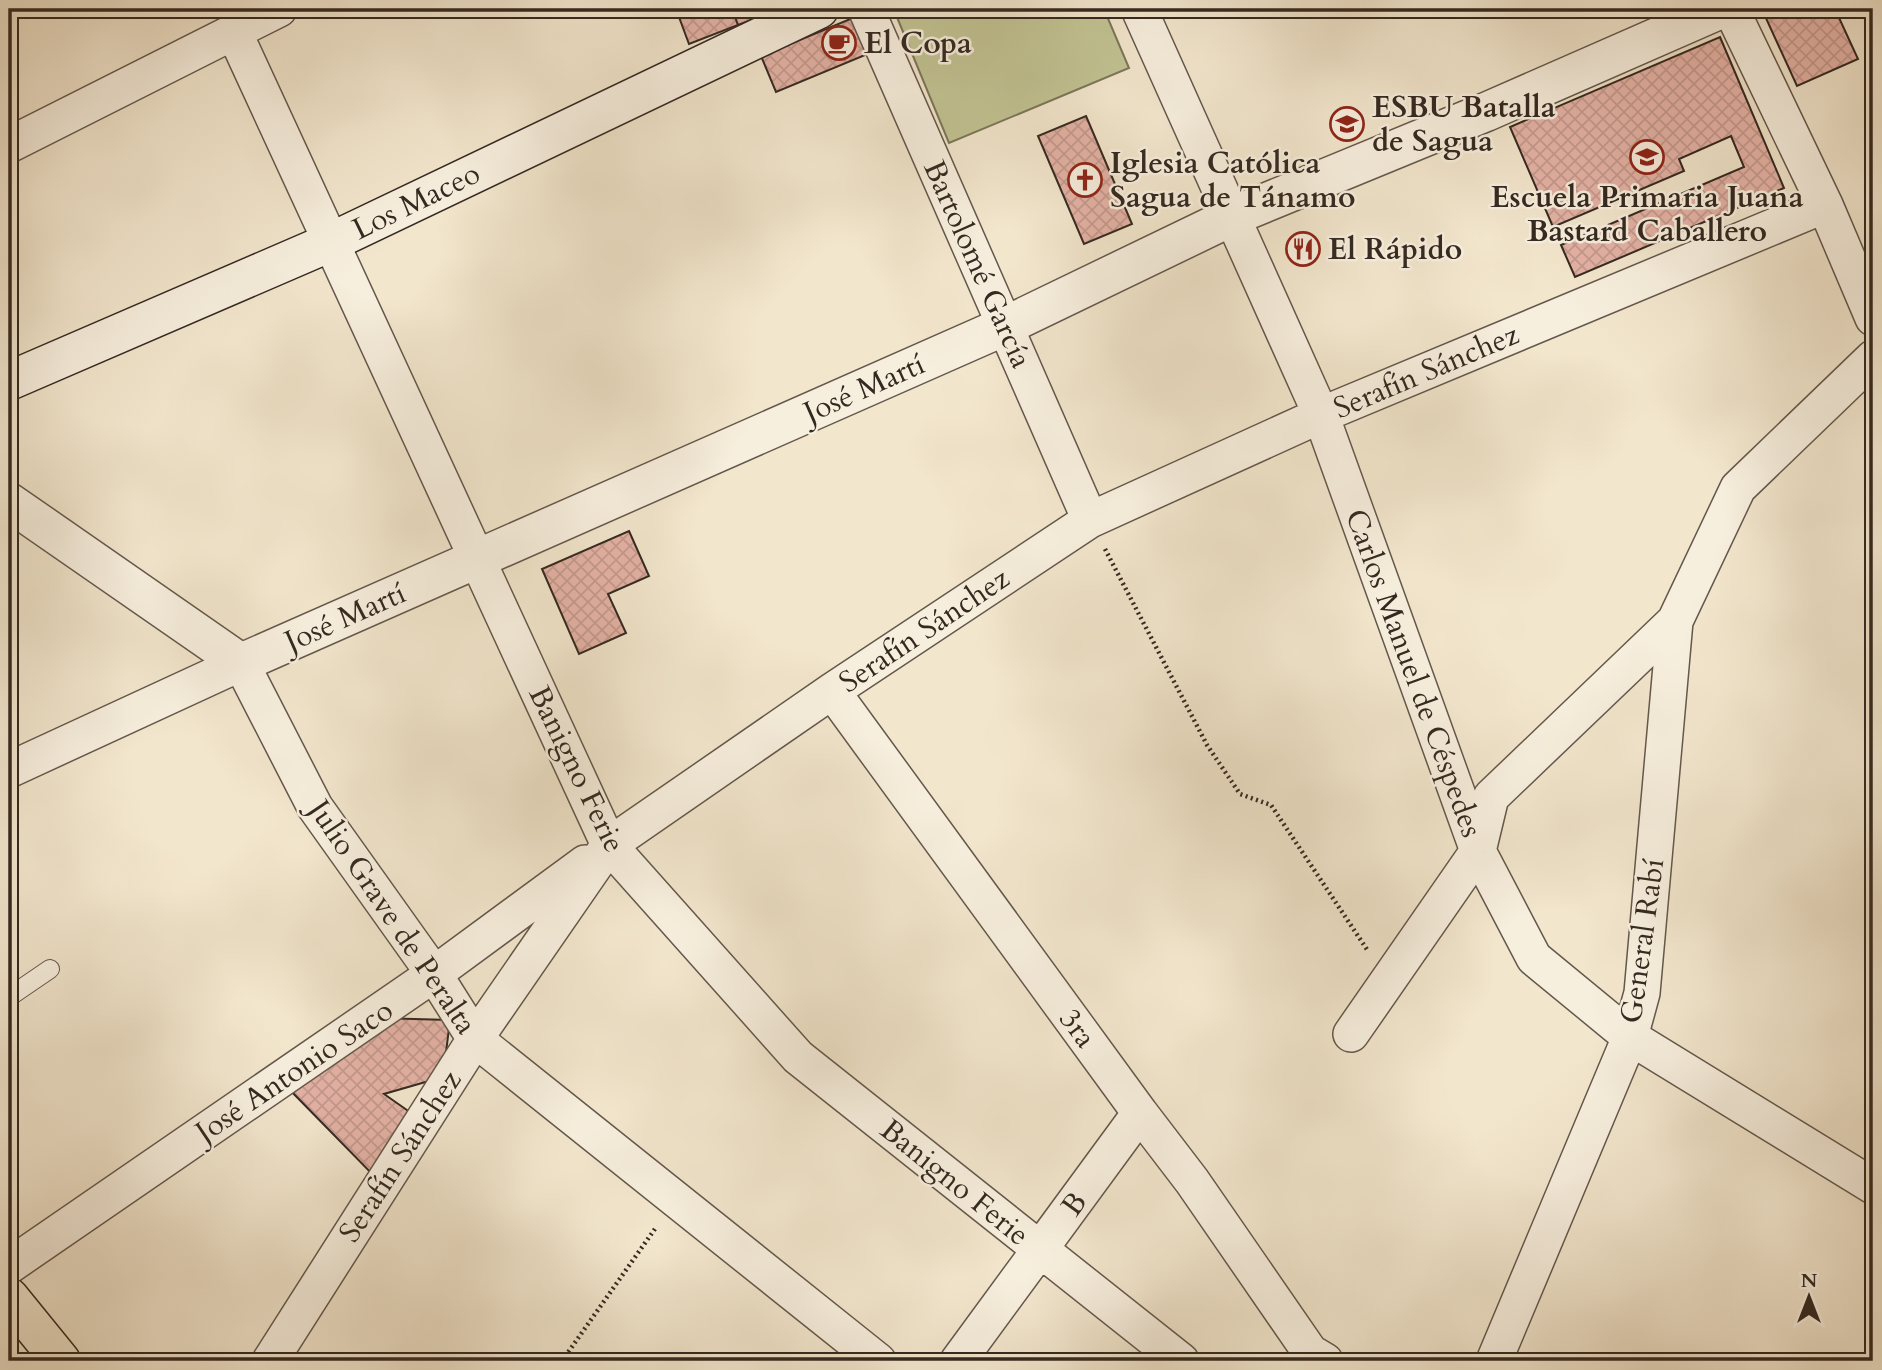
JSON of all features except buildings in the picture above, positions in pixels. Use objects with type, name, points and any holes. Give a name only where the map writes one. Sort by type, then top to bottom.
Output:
[{"type":"main road","points":[[16,1319],[61,1361]]},
{"type":"street","points":[[9,145],[279,9]]},
{"type":"street","name":"Los Maceo","points":[[9,382],[331,242],[819,9]]},
{"type":"street","name":"Bartolomé García","points":[[866,9],[1090,520]]},
{"type":"street","name":"Carlos Manuel de Céspedes","points":[[1139,9],[1321,415],[1478,851],[1534,958],[1629,1037],[1873,1186]]},
{"type":"street","name":"José Martí","points":[[9,770],[241,663],[1005,326],[1233,216],[1486,112],[1721,9]]},
{"type":"street","points":[[1731,9],[1825,205],[1873,318]]},
{"type":"street","name":"Banigno Ferie","points":[[234,32],[609,845],[798,1057],[1181,1361]]},
{"type":"street","name":"Serafín Sánchez","points":[[270,1361],[475,1039],[609,845],[832,691],[1090,520],[1321,415],[1825,205]]},
{"type":"street","name":"General Rabí","points":[[1494,1361],[1629,1037],[1642,993],[1675,621],[1738,488],[1873,358]]},
{"type":"street","name":"Julio Grave de Peralta","points":[[9,502],[241,663],[315,807],[434,974],[475,1039],[878,1361]]},
{"type":"street","name":"General Rabí","points":[[1351,1034],[1478,851],[1491,797],[1675,621]]},
{"type":"street","name":"3ra","points":[[832,691],[1192,1181],[1313,1358]]},
{"type":"street","name":"José Antonio Saco","points":[[9,1266],[434,974],[609,845]]},
{"type":"street","name":"B","points":[[958,1361],[1140,1113]]},
{"type":"lane","points":[[9,997],[50,969]]},
{"type":"path","points":[[1090,520],[1206,745],[1240,794],[1271,805],[1388,981]]},
{"type":"path","points":[[562,1361],[676,1200]]},
{"type":"green space","points":[[1104,9],[1129,68],[949,143],[894,10]]},
{"type":"place","name":"El Copa","points":[[839,43]]},
{"type":"place","name":"ESBU Batalla de Sagua","points":[[1347,124]]},
{"type":"place","name":"Escuela Primaria Juana Bastard Caballero","points":[[1647,157]]},
{"type":"place","name":"Iglesia Católica Sagua de Tánamo","points":[[1085,180]]},
{"type":"place","name":"El Rápido","points":[[1303,249]]}]
